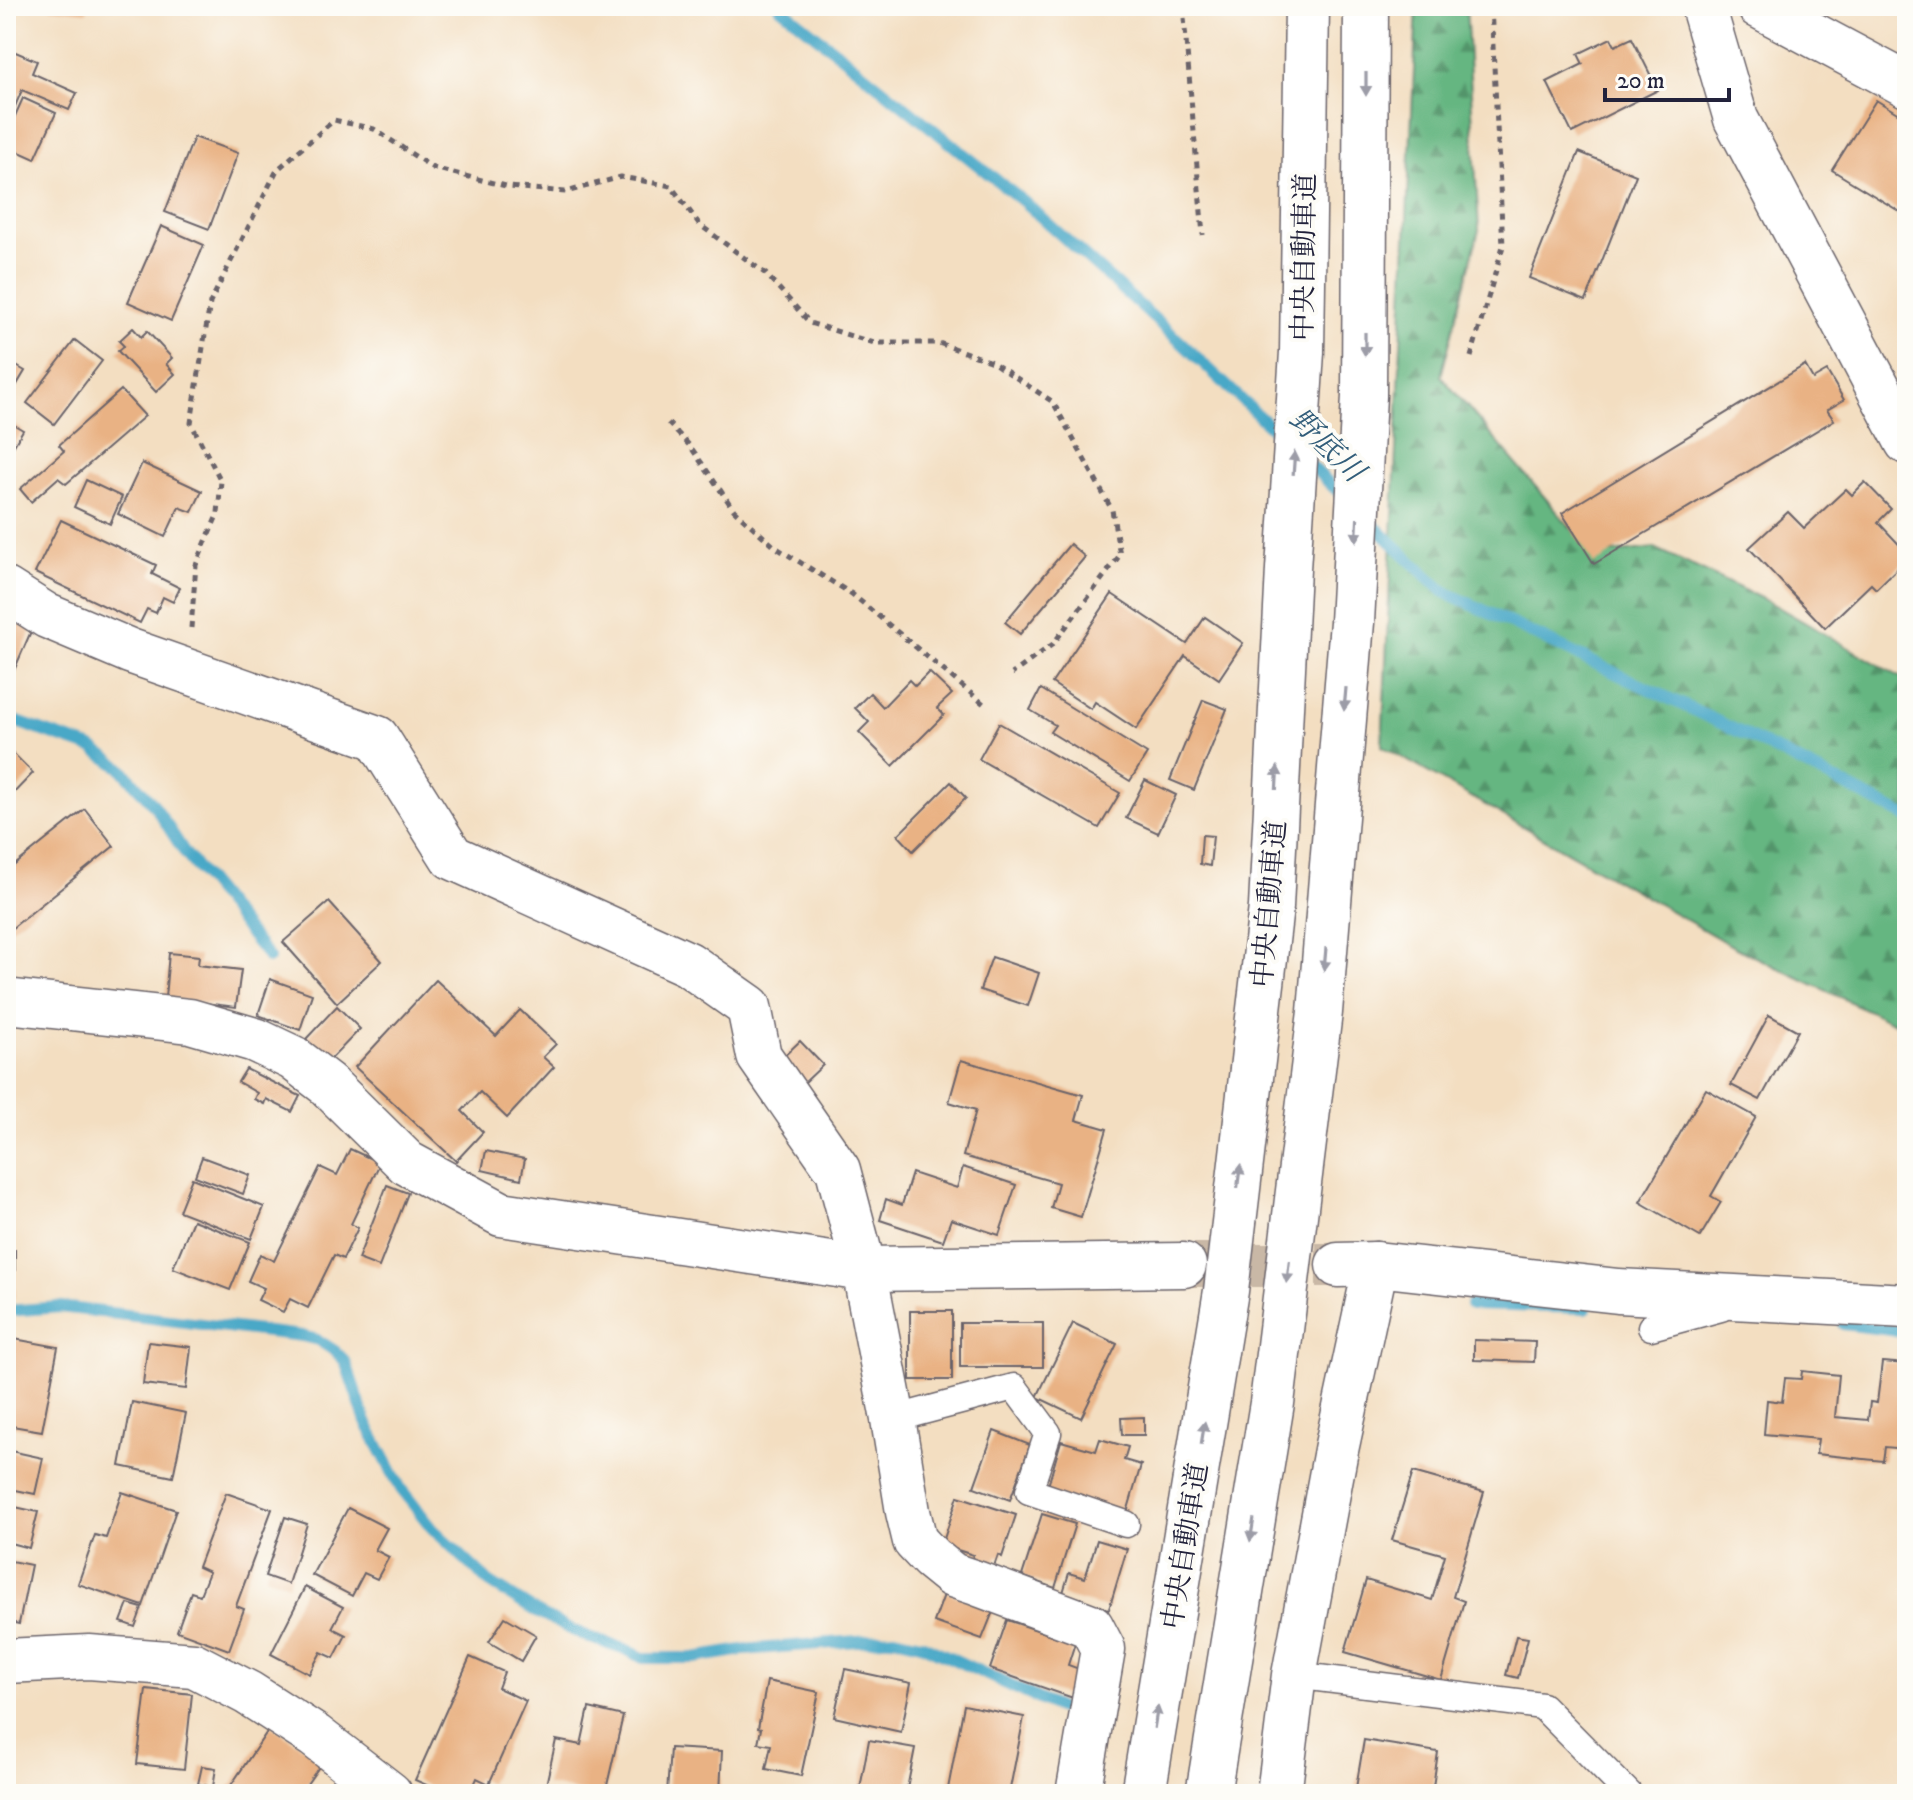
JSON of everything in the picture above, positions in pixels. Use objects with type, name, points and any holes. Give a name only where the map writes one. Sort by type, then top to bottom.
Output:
[{"type":"main road","name":"中央自動車道","points":[[1143,1794],[1226,1291],[1271,907],[1302,352],[1307,6]]},
{"type":"main road","points":[[1208,1794],[1272,1403],[1318,1028],[1352,622],[1364,396],[1366,6]]},
{"type":"main road","points":[[1703,6],[1736,119],[1907,442]]},
{"type":"main road","points":[[1759,6],[1907,85]]},
{"type":"main road","points":[[6,590],[47,616],[130,651],[377,738],[452,857],[688,964],[749,1007],[759,1056],[838,1170],[864,1269],[915,1541],[952,1575],[1091,1626],[1103,1649],[1078,1794]]},
{"type":"main road","points":[[6,1001],[190,1021],[255,1040],[293,1058],[327,1084],[407,1163],[501,1214],[864,1269],[1184,1265]]},
{"type":"main road","points":[[1279,1794],[1294,1675],[1336,1450],[1357,1265],[1618,1291],[1907,1306]]},
{"type":"main road","points":[[6,1661],[89,1657],[194,1665],[262,1701],[315,1736],[390,1794]]},
{"type":"lane","points":[[1651,1327],[1760,1298]]},
{"type":"lane","points":[[893,1419],[1014,1387],[1048,1433],[1029,1491],[1126,1524]]},
{"type":"lane","points":[[1294,1675],[1542,1706],[1629,1794]]},
{"type":"path","points":[[1183,6],[1203,235]]},
{"type":"path","points":[[1471,357],[1503,246],[1491,6]]},
{"type":"path","points":[[188,673],[196,565],[218,513],[221,481],[191,423],[210,303],[277,170],[334,120],[374,129],[433,168],[510,187],[566,192],[621,177],[671,186],[700,225],[766,274],[810,323],[874,343],[939,343],[992,362],[1053,402],[1112,510],[1120,555],[1053,644],[1012,674]]},
{"type":"path","points":[[668,423],[690,446],[734,510],[775,547],[852,594],[985,705]]},
{"type":"green space","points":[[1417,6],[1466,6],[1479,230],[1441,376],[1594,555],[1655,548],[1769,602],[1907,681],[1907,1029],[1734,947],[1382,746]]},
{"type":"building","points":[[51,6],[88,6],[87,12]]},
{"type":"building","points":[[1611,38],[1615,46],[1632,38],[1658,90],[1572,133],[1547,82],[1583,64],[1578,54]]},
{"type":"building","points":[[6,48],[37,61],[32,73],[77,93],[69,110],[22,90],[6,127]]},
{"type":"building","points":[[23,98],[56,113],[35,159],[6,146],[6,136]]},
{"type":"building","points":[[1876,100],[1907,119],[1907,216],[1832,170]]},
{"type":"building","points":[[194,137],[238,153],[209,229],[165,212]]},
{"type":"building","points":[[1579,152],[1636,175],[1586,301],[1529,278]]},
{"type":"building","points":[[161,226],[204,245],[171,321],[128,302]]},
{"type":"building","points":[[133,328],[141,337],[147,331],[172,358],[166,364],[175,374],[156,392],[118,351],[124,346],[119,341]]},
{"type":"building","points":[[75,340],[102,361],[54,424],[27,403]]},
{"type":"building","points":[[6,360],[25,371],[6,403]]},
{"type":"building","points":[[1805,365],[1813,379],[1827,371],[1844,400],[1827,410],[1834,420],[1594,564],[1562,513]]},
{"type":"building","points":[[121,390],[145,416],[66,484],[58,478],[31,502],[20,489],[64,451],[59,445]]},
{"type":"building","points":[[6,420],[23,430],[6,459]]},
{"type":"building","points":[[142,463],[202,491],[192,512],[179,507],[165,537],[118,514]]},
{"type":"building","points":[[86,480],[122,497],[110,524],[74,507]]},
{"type":"building","points":[[1865,482],[1891,509],[1878,522],[1907,553],[1907,559],[1876,589],[1871,584],[1825,628],[1749,548],[1788,512],[1804,528],[1846,489],[1852,495]]},
{"type":"building","points":[[61,520],[156,565],[152,574],[180,588],[173,602],[163,597],[156,613],[147,609],[140,623],[35,573]]},
{"type":"building","points":[[1070,544],[1085,557],[1020,634],[1005,622]]},
{"type":"building","points":[[1112,594],[1187,644],[1205,617],[1243,643],[1219,679],[1185,656],[1136,729],[1095,702],[1091,709],[1052,683]]},
{"type":"building","points":[[6,617],[32,629],[6,689]]},
{"type":"building","points":[[929,672],[952,694],[937,708],[944,715],[893,766],[859,732],[869,722],[855,708],[870,693],[883,707],[909,680],[915,686]]},
{"type":"building","points":[[1041,689],[1147,754],[1130,781],[1050,732],[1055,725],[1030,710]]},
{"type":"building","points":[[1203,700],[1227,709],[1194,790],[1170,780]]},
{"type":"building","points":[[999,723],[1120,793],[1099,828],[979,759]]},
{"type":"building","points":[[6,746],[33,773],[6,801]]},
{"type":"building","points":[[1145,780],[1176,795],[1158,833],[1126,818]]},
{"type":"building","points":[[951,782],[966,798],[913,851],[898,835]]},
{"type":"building","points":[[85,809],[114,846],[6,933],[6,872]]},
{"type":"building","points":[[1202,835],[1213,836],[1210,866],[1200,864]]},
{"type":"building","points":[[329,902],[382,961],[337,1003],[283,942]]},
{"type":"building","points":[[169,953],[199,956],[198,965],[241,970],[236,1007],[165,998]]},
{"type":"building","points":[[992,957],[1039,973],[1028,1006],[980,990]]},
{"type":"building","points":[[270,979],[312,994],[300,1030],[258,1015]]},
{"type":"building","points":[[436,980],[496,1036],[520,1010],[556,1044],[543,1057],[554,1067],[507,1118],[480,1092],[462,1111],[483,1132],[456,1161],[355,1067]]},
{"type":"building","points":[[337,1006],[360,1029],[329,1061],[306,1039]]},
{"type":"building","points":[[1769,1015],[1798,1031],[1760,1100],[1731,1085]]},
{"type":"building","points":[[800,1041],[823,1065],[804,1083],[781,1059]]},
{"type":"building","points":[[961,1060],[1083,1095],[1076,1120],[1107,1129],[1081,1217],[1051,1208],[1058,1183],[963,1156],[976,1110],[949,1102]]},
{"type":"building","points":[[246,1069],[300,1096],[292,1112],[266,1099],[264,1104],[254,1099],[257,1093],[238,1082]]},
{"type":"building","points":[[1706,1089],[1756,1117],[1711,1196],[1721,1202],[1700,1237],[1640,1202]]},
{"type":"building","points":[[350,1149],[380,1163],[351,1224],[358,1228],[343,1259],[334,1255],[308,1308],[290,1299],[283,1312],[258,1300],[264,1288],[248,1281],[260,1254],[274,1261],[320,1167],[337,1175]]},
{"type":"building","points":[[486,1151],[525,1159],[521,1179],[482,1170]]},
{"type":"building","points":[[202,1157],[250,1175],[243,1194],[195,1176]]},
{"type":"building","points":[[963,1167],[1016,1185],[999,1235],[951,1219],[943,1241],[880,1220],[886,1199],[902,1205],[912,1173],[957,1188]]},
{"type":"building","points":[[192,1178],[264,1207],[251,1239],[179,1211]]},
{"type":"building","points":[[387,1185],[408,1193],[379,1267],[358,1259]]},
{"type":"building","points":[[193,1220],[250,1242],[230,1290],[173,1268]]},
{"type":"building","points":[[6,1250],[15,1250],[15,1297],[6,1296]]},
{"type":"building","points":[[910,1311],[952,1311],[952,1380],[910,1380]]},
{"type":"building","points":[[960,1323],[1043,1323],[1043,1367],[960,1367]]},
{"type":"building","points":[[1073,1323],[1117,1344],[1081,1418],[1037,1397]]},
{"type":"building","points":[[9,1338],[58,1347],[42,1431],[6,1425],[6,1352]]},
{"type":"building","points":[[1474,1340],[1535,1342],[1534,1362],[1474,1360]]},
{"type":"building","points":[[148,1342],[191,1347],[186,1389],[143,1384]]},
{"type":"building","points":[[1882,1362],[1907,1364],[1907,1449],[1885,1447],[1883,1461],[1816,1454],[1818,1439],[1764,1434],[1767,1400],[1782,1402],[1785,1378],[1801,1379],[1802,1371],[1839,1375],[1835,1417],[1868,1420],[1870,1402],[1877,1403]]},
{"type":"building","points":[[132,1402],[186,1413],[173,1477],[120,1466]]},
{"type":"building","points":[[1144,1417],[1144,1435],[1122,1435],[1121,1418]]},
{"type":"building","points":[[994,1431],[1030,1445],[1010,1500],[974,1487]]},
{"type":"building","points":[[1100,1439],[1128,1447],[1124,1460],[1141,1465],[1126,1516],[1046,1493],[1061,1441],[1096,1451]]},
{"type":"building","points":[[6,1450],[43,1458],[35,1494],[6,1488]]},
{"type":"building","points":[[1413,1472],[1484,1492],[1453,1597],[1464,1601],[1441,1680],[1345,1652],[1366,1580],[1432,1600],[1445,1555],[1392,1540]]},
{"type":"building","points":[[122,1492],[176,1510],[143,1606],[78,1584],[95,1535],[106,1538]]},
{"type":"building","points":[[226,1493],[272,1509],[236,1606],[244,1609],[229,1650],[177,1631],[191,1592],[200,1595],[209,1572],[198,1567]]},
{"type":"building","points":[[958,1496],[1016,1515],[1002,1557],[998,1555],[992,1572],[970,1565],[973,1555],[942,1545]]},
{"type":"building","points":[[6,1505],[38,1512],[29,1548],[10,1543],[6,1553]]},
{"type":"building","points":[[348,1508],[387,1528],[375,1550],[389,1557],[377,1579],[364,1573],[352,1596],[312,1575]]},
{"type":"building","points":[[1042,1514],[1075,1524],[1055,1588],[1022,1576]]},
{"type":"building","points":[[285,1517],[307,1524],[288,1584],[265,1576]]},
{"type":"building","points":[[1097,1540],[1127,1549],[1109,1609],[1062,1596],[1069,1573],[1085,1578]]},
{"type":"building","points":[[6,1560],[31,1565],[19,1624],[6,1621]]},
{"type":"building","points":[[305,1587],[343,1607],[332,1628],[346,1635],[334,1658],[321,1652],[309,1674],[271,1654]]},
{"type":"building","points":[[945,1592],[994,1609],[982,1639],[934,1622]]},
{"type":"building","points":[[128,1604],[142,1608],[135,1627],[121,1622]]},
{"type":"building","points":[[505,1617],[536,1635],[521,1661],[489,1642]]},
{"type":"building","points":[[1007,1620],[1075,1643],[1068,1665],[1082,1670],[1073,1698],[990,1669]]},
{"type":"building","points":[[1516,1636],[1528,1638],[1518,1678],[1506,1675]]},
{"type":"building","points":[[470,1657],[504,1672],[498,1688],[526,1701],[489,1784],[477,1778],[470,1794],[447,1794],[415,1780]]},
{"type":"building","points":[[845,1669],[911,1683],[901,1732],[834,1717]]},
{"type":"building","points":[[767,1681],[819,1692],[801,1776],[766,1769],[771,1745],[758,1743],[761,1729],[758,1728]]},
{"type":"building","points":[[146,1689],[192,1694],[184,1769],[137,1764]]},
{"type":"building","points":[[964,1705],[1024,1717],[1009,1794],[947,1794]]},
{"type":"building","points":[[589,1708],[623,1716],[605,1794],[589,1794],[546,1785],[556,1740],[581,1745]]},
{"type":"building","points":[[271,1726],[323,1761],[300,1794],[225,1794]]},
{"type":"building","points":[[869,1740],[915,1748],[906,1794],[859,1794]]},
{"type":"building","points":[[1364,1740],[1438,1752],[1432,1794],[1355,1794]]},
{"type":"building","points":[[670,1748],[722,1751],[720,1794],[667,1794]]},
{"type":"building","points":[[202,1766],[216,1768],[213,1787],[198,1784]]},
{"type":"waterway","name":"野底川","points":[[779,6],[1024,202],[1184,345],[1284,440]]},
{"type":"waterway","name":"野底川","points":[[1306,461],[1348,501]]},
{"type":"waterway","name":"野底川","points":[[1367,519],[1443,591],[1746,735],[1907,817]]},
{"type":"waterway","points":[[6,718],[92,748],[121,768],[154,805],[185,853],[269,958]]},
{"type":"waterway","points":[[1471,1305],[1586,1308]]},
{"type":"waterway","points":[[6,1311],[60,1307],[318,1340],[345,1361],[366,1422],[401,1489],[432,1528],[489,1582],[538,1613],[643,1658],[694,1658],[743,1650],[895,1638],[921,1644],[1073,1715]]},
{"type":"waterway","points":[[1843,1324],[1907,1332]]},
{"type":"tunnel","points":[[1184,1265],[1338,1265]]}]
